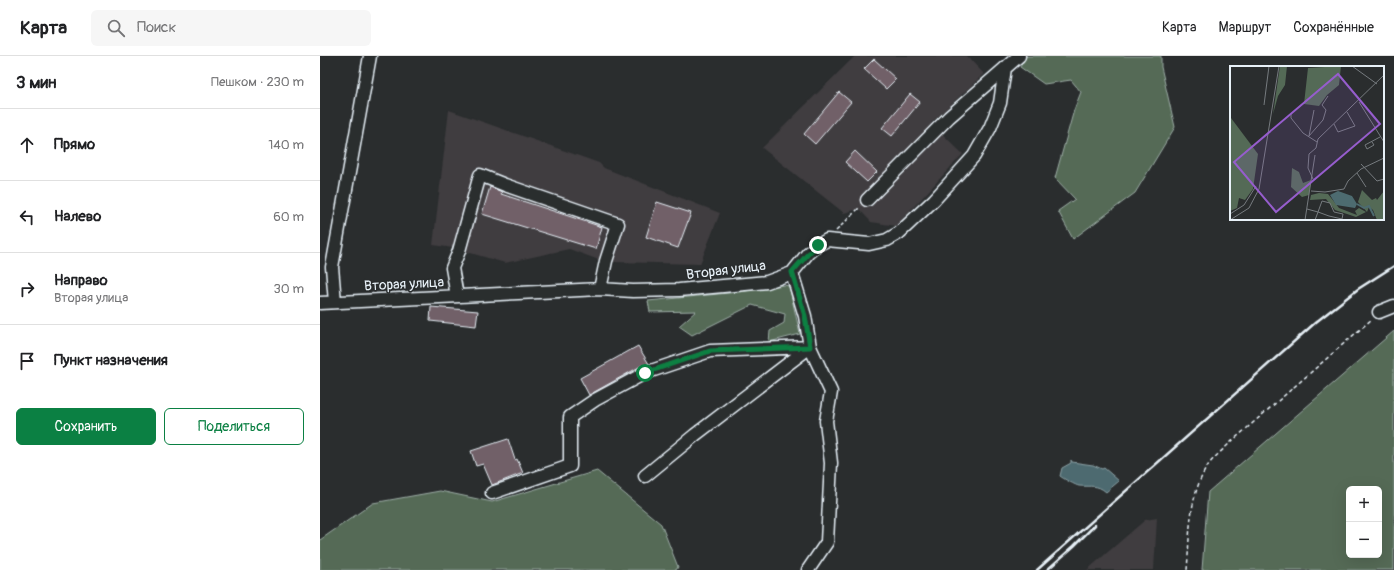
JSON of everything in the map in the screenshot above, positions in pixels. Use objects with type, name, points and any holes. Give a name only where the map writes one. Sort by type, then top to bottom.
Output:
[{"type":"street","points":[[334,302],[332,267],[370,56]]},
{"type":"street","points":[[868,200],[949,117],[1019,56]]},
{"type":"street","points":[[828,240],[869,244],[886,240],[899,233],[934,200],[974,156],[987,133],[1000,103],[1005,68]]},
{"type":"street","points":[[457,296],[452,268],[459,250],[480,175],[618,224],[606,261],[600,289]]},
{"type":"street","name":"Вторая улица","points":[[320,303],[600,289],[633,291],[679,290],[767,282],[792,272],[818,245],[828,240]]},
{"type":"street","points":[[792,272],[805,316],[810,347],[831,392],[826,421],[831,463],[828,542],[808,570]]},
{"type":"street","points":[[1379,312],[1394,306]]},
{"type":"street","points":[[645,476],[695,435],[810,347]]},
{"type":"street","points":[[492,493],[570,466],[570,417],[595,400],[645,373],[710,351],[810,347]]},
{"type":"path","points":[[828,240],[859,209]]},
{"type":"path","points":[[1187,570],[1191,517],[1196,488],[1209,464],[1231,442],[1379,312]]},
{"type":"shaded area","points":[[855,56],[967,56],[984,74],[931,123],[963,154],[896,226],[871,222],[859,209],[844,213],[762,148]]},
{"type":"shaded area","points":[[449,110],[599,163],[604,168],[720,213],[700,264],[613,262],[599,260],[569,249],[505,263],[453,248],[433,245]]},
{"type":"shaded area","points":[[1157,518],[1154,570],[1087,570],[1145,520]]},
{"type":"green space","points":[[1026,56],[1161,56],[1161,67],[1175,127],[1135,193],[1073,239],[1058,211],[1075,199],[1055,178],[1074,110],[1081,92],[1071,80],[1044,84],[1020,67]]},
{"type":"green space","points":[[784,285],[789,286],[800,334],[769,342],[770,331],[784,323],[785,314],[752,305],[692,335],[679,326],[696,311],[650,312],[648,301],[739,292]]},
{"type":"green space","points":[[1394,331],[1394,570],[1202,570],[1208,492]]},
{"type":"green space","points":[[597,471],[661,524],[678,567],[676,570],[320,570],[320,540],[373,503],[440,491],[492,502]]},
{"type":"water","points":[[1071,460],[1072,462],[1093,465],[1102,469],[1104,468],[1119,481],[1106,492],[1103,489],[1094,486],[1075,485],[1060,476],[1062,468],[1071,463]]},
{"type":"building","points":[[874,59],[896,79],[886,89],[864,69]]},
{"type":"building","points":[[839,92],[851,102],[815,144],[804,134]]},
{"type":"building","points":[[910,94],[920,102],[892,136],[882,128]]},
{"type":"building","points":[[855,151],[877,172],[867,182],[845,162]]},
{"type":"building","points":[[490,187],[502,192],[501,194],[602,227],[596,249],[482,214]]},
{"type":"building","points":[[657,202],[691,213],[678,248],[646,237]]},
{"type":"building","points":[[431,307],[478,311],[476,326],[430,321]]},
{"type":"building","points":[[638,346],[649,364],[641,366],[589,395],[580,378]]},
{"type":"building","points":[[508,439],[515,460],[517,459],[523,473],[492,485],[483,464],[476,466],[471,451]]},
{"type":"railway","points":[[1037,570],[1316,322],[1358,289],[1394,266]]},
{"type":"railway","points":[[1047,570],[1095,525]]},
{"type":"route","points":[[645,373],[710,351],[810,347],[805,316],[792,272],[818,245]]}]
